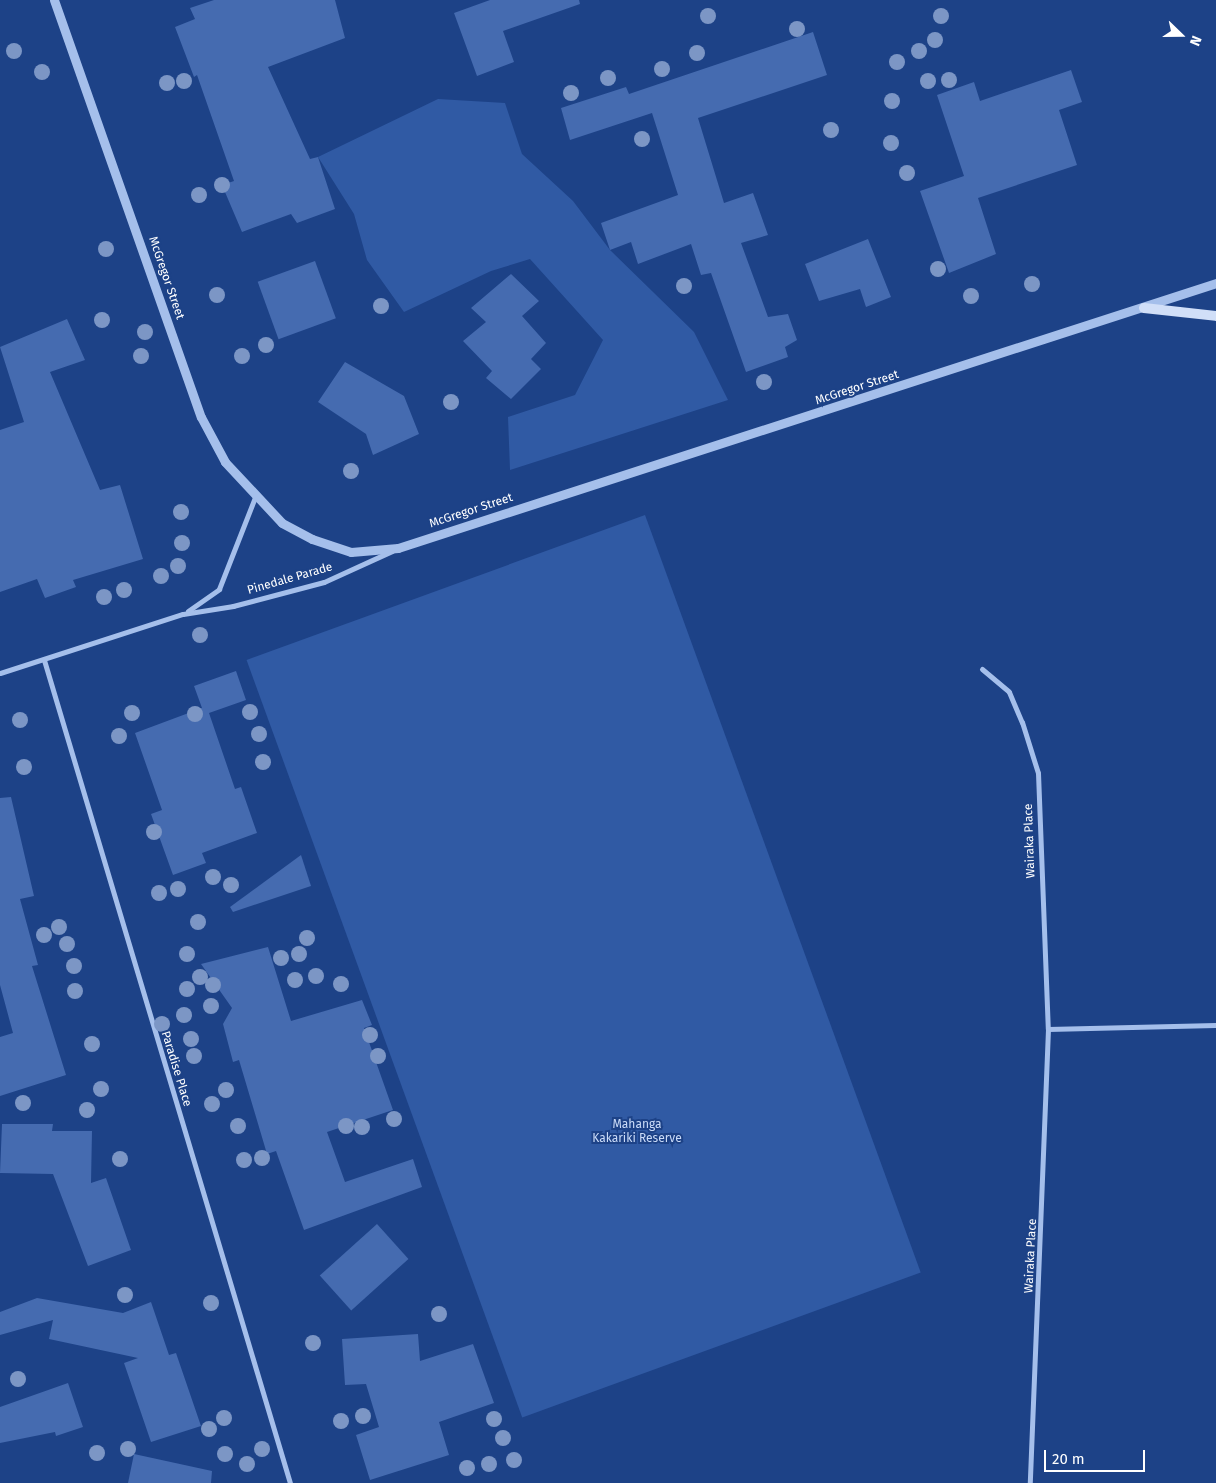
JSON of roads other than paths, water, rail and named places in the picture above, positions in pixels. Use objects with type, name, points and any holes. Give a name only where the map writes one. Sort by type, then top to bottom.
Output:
[{"type":"main road","points":[[1144,308],[1216,316]]},
{"type":"street","name":"McGregor Street","points":[[54,0],[201,417],[225,462],[255,497],[282,523],[312,539],[351,552],[398,548],[1144,308],[1216,283]]},
{"type":"street","name":"Pinedale Parade","points":[[183,614],[219,589],[255,497]]},
{"type":"street","name":"Pinedale Parade","points":[[0,673],[183,614],[233,606],[324,582],[398,548]]},
{"type":"street","name":"Paradise Place","points":[[44,660],[290,1483]]},
{"type":"street","name":"Wairaka Place","points":[[982,669],[1009,692],[1022,722],[1038,773],[1048,1029],[1030,1483]]},
{"type":"street","points":[[1048,1029],[1216,1025]]},
{"type":"park label","name":"Mahanga Kakariki Reserve","points":[[637,1132]]}]
